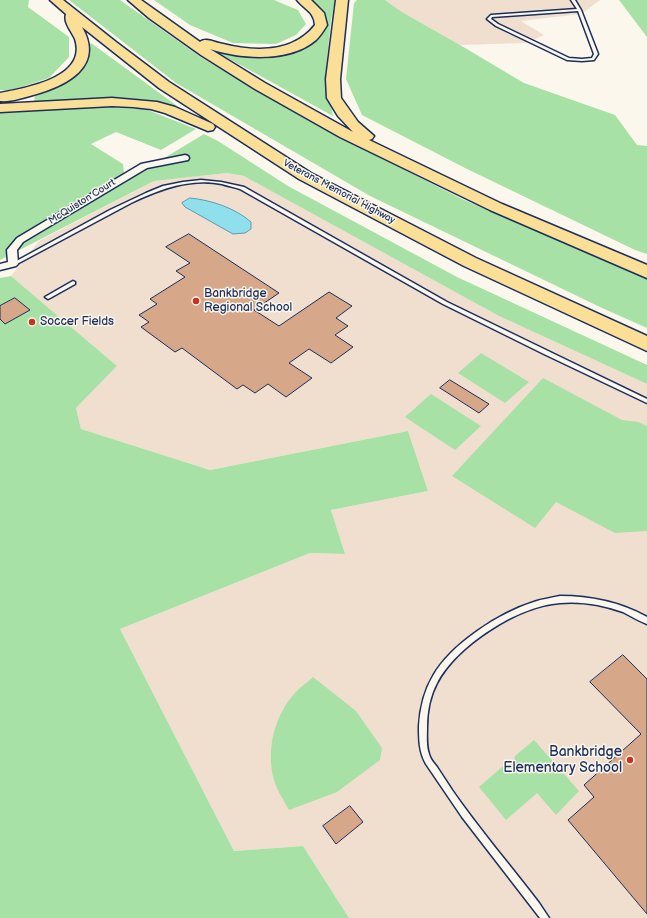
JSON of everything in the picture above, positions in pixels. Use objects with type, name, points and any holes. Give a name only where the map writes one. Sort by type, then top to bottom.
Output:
[{"type":"highway","name":"Veterans Memorial Highway","points":[[56,0],[111,45],[164,85],[305,176],[470,262],[647,344]]},
{"type":"highway","points":[[134,0],[206,52],[260,86],[345,134],[496,207],[647,272]]},
{"type":"highway","points":[[164,22],[199,40],[224,49],[246,52],[275,51],[292,47],[306,41],[318,29],[321,21],[318,13],[312,6],[303,0]]},
{"type":"highway","points":[[342,0],[333,79],[334,98],[343,113],[353,125],[365,135],[395,154],[400,161]]},
{"type":"highway","points":[[0,97],[22,93],[50,84],[66,76],[76,67],[82,58],[83,45],[80,32],[70,18],[71,13]]},
{"type":"highway","points":[[0,108],[112,102],[143,104],[178,113],[255,150],[267,152]]},
{"type":"street","name":"McQuiston Court","points":[[13,264],[11,257],[14,246],[82,202],[122,178],[150,164],[185,158]]},
{"type":"street","points":[[0,267],[13,264]]},
{"type":"lane","points":[[573,0],[579,10],[596,54],[593,58],[588,60],[568,59],[497,25],[489,19],[491,16],[579,10]]},
{"type":"lane","points":[[13,264],[135,199],[158,189],[178,183],[197,181],[230,184],[242,188],[346,248],[447,303],[647,401]]},
{"type":"lane","points":[[48,297],[73,284]]},
{"type":"lane","points":[[545,918],[449,793],[426,757],[423,742],[423,725],[430,690],[438,674],[458,652],[489,627],[525,607],[548,601],[576,600],[596,602],[614,607],[647,622]]},
{"type":"shaded area","points":[[385,0],[600,0],[581,14],[521,21],[544,35],[527,43],[460,45],[402,12]]},
{"type":"shaded area","points":[[227,173],[244,176],[256,182],[499,316],[647,384],[647,918],[349,918],[303,846],[234,851],[120,629],[310,553],[345,554],[331,510],[428,491],[408,431],[210,470],[81,429],[76,408],[117,366],[11,276],[39,241],[154,181]]},
{"type":"green space","points":[[0,0],[29,0],[28,7],[69,37],[69,57],[49,78],[12,90],[0,90]]},
{"type":"green space","points":[[69,0],[120,0],[202,58],[322,128],[462,199],[647,279],[647,328],[602,308],[370,196],[176,83]]},
{"type":"green space","points":[[154,0],[274,0],[298,10],[306,24],[296,35],[276,44],[233,43],[190,25]]},
{"type":"green space","points":[[307,0],[335,0],[331,21],[325,77],[333,116],[215,51],[268,55],[320,33],[323,10]]},
{"type":"green space","points":[[357,0],[385,0],[402,12],[524,83],[615,115],[637,145],[647,146],[647,254],[635,250],[465,168],[362,115],[346,79],[354,3]]},
{"type":"green space","points":[[619,0],[647,0],[647,37]]},
{"type":"green space","points":[[91,43],[184,111],[139,99],[34,103],[35,95],[72,79]]},
{"type":"green space","points":[[97,107],[145,109],[196,129],[161,150],[116,132],[91,144],[123,164],[124,173],[51,217],[58,222],[204,134],[218,141],[288,186],[457,277],[647,365],[647,384],[499,316],[244,176],[227,173],[154,181],[0,260],[0,111]]},
{"type":"green space","points":[[11,276],[117,366],[76,408],[81,429],[210,470],[408,431],[428,491],[331,510],[345,554],[310,553],[120,629],[234,851],[303,846],[349,918],[0,918],[0,278]]},
{"type":"green space","points":[[481,353],[529,382],[505,403],[458,373]]},
{"type":"green space","points":[[543,378],[622,420],[638,422],[647,426],[647,531],[615,533],[556,502],[535,528],[452,476]]},
{"type":"green space","points":[[431,394],[481,426],[455,450],[405,417]]},
{"type":"green space","points":[[313,677],[356,711],[382,748],[380,760],[337,792],[289,810],[274,780],[271,757],[272,745],[277,723],[288,702],[297,691]]},
{"type":"green space","points":[[534,740],[579,791],[556,815],[537,793],[506,820],[479,787],[509,761],[513,765],[515,756]]},
{"type":"water","points":[[190,198],[214,203],[238,213],[251,222],[251,229],[245,233],[233,234],[185,207],[182,203]]},
{"type":"building","points":[[189,234],[279,293],[254,310],[279,326],[329,292],[352,306],[336,318],[348,326],[335,335],[353,347],[331,363],[309,349],[289,363],[312,378],[286,397],[268,384],[255,393],[243,385],[237,389],[182,348],[175,352],[141,327],[149,322],[139,315],[157,304],[150,299],[185,277],[176,271],[190,263],[166,247]]},
{"type":"building","points":[[15,298],[30,310],[5,324],[0,319],[0,306]]},
{"type":"building","points":[[450,380],[489,404],[479,413],[440,388]]},
{"type":"building","name":"Bankbridge Elementary School","points":[[623,655],[647,679],[647,914],[568,820],[594,797],[584,785],[641,734],[590,682]]},
{"type":"building","points":[[350,806],[363,822],[336,844],[323,826]]},
{"type":"place","name":"Bankbridge Regional School","points":[[196,301]]},
{"type":"place","name":"Soccer Fields","points":[[32,322]]},
{"type":"place","name":"Bankbridge Elementary School","points":[[630,760]]}]
